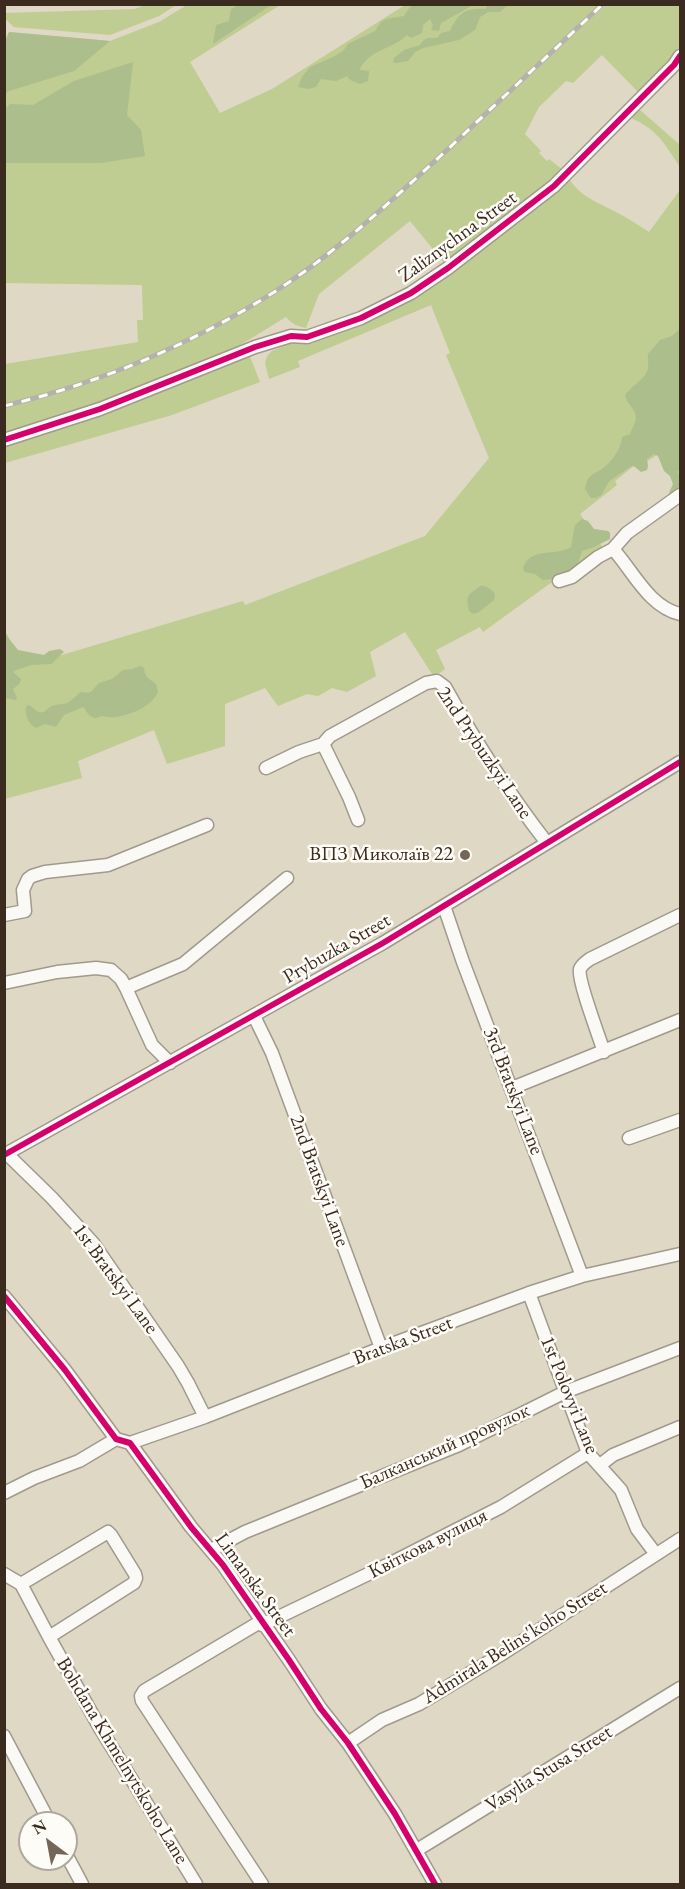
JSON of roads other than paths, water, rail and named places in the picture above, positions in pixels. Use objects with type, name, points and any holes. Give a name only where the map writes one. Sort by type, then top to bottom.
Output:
[{"type":"street","name":"Zaliznychna Street","points":[[4,440],[100,410],[255,347],[291,336],[307,337],[340,326],[362,318],[411,293],[448,268],[554,186],[681,56]]},
{"type":"street","points":[[559,581],[572,578],[597,557],[613,549],[627,533],[681,495]]},
{"type":"street","points":[[613,549],[657,601],[671,611],[681,614]]},
{"type":"street","name":"2nd Prybuzkyi Lane","points":[[267,768],[298,752],[323,744],[330,736],[426,683],[437,681],[445,687],[486,756],[526,817],[547,843]]},
{"type":"street","points":[[323,744],[358,820]]},
{"type":"street","name":"Prybuzka Street","points":[[6,1155],[444,906],[681,762]]},
{"type":"street","points":[[4,915],[25,911],[23,890],[32,876],[45,872],[108,865],[207,825]]},
{"type":"street","points":[[126,988],[183,964],[287,878]]},
{"type":"street","name":"3rd Bratskyi Lane","points":[[444,906],[582,1276]]},
{"type":"street","points":[[604,1052],[582,984],[579,972],[581,967],[590,959],[681,915]]},
{"type":"street","points":[[4,983],[57,972],[96,968],[115,972],[126,988],[148,1039],[170,1063]]},
{"type":"street","name":"2nd Bratskyi Lane","points":[[254,1016],[272,1053],[381,1348]]},
{"type":"street","points":[[512,1088],[681,1020]]},
{"type":"street","points":[[629,1138],[681,1120]]},
{"type":"street","name":"1st Bratskyi Lane","points":[[6,1155],[52,1198],[93,1243],[178,1366],[205,1417]]},
{"type":"street","name":"Bratska Street","points":[[130,1443],[205,1417],[529,1293],[582,1276],[681,1254]]},
{"type":"street","name":"1st Polovyi Lane","points":[[529,1293],[588,1453],[621,1490],[637,1530],[656,1553]]},
{"type":"street","points":[[4,1296],[65,1370],[116,1439],[130,1443]]},
{"type":"street","name":"Балканський провулок","points":[[211,1550],[245,1532],[459,1445],[565,1392],[681,1348]]},
{"type":"street","points":[[600,1465],[613,1455],[681,1427]]},
{"type":"street","points":[[4,1493],[34,1478],[79,1461],[116,1439]]},
{"type":"street","name":"Limanska Street","points":[[130,1443],[191,1527],[211,1550],[289,1660],[321,1710],[348,1743],[417,1850],[435,1884]]},
{"type":"street","name":"Квіткова вулиця","points":[[262,1884],[142,1701],[141,1696],[144,1691],[261,1623],[387,1565],[501,1507],[588,1453]]},
{"type":"street","name":"Bohdana Khmelnytskoho Lane","points":[[49,1637],[134,1583],[135,1574],[108,1532],[21,1584],[49,1637],[100,1728],[196,1884]]},
{"type":"street","name":"Admirala Belins'koho Street","points":[[348,1743],[382,1720],[419,1704],[505,1652],[681,1539]]},
{"type":"street","points":[[4,1574],[21,1584]]},
{"type":"street","name":"Vasylia Stusa Street","points":[[417,1850],[681,1688]]},
{"type":"street","points":[[4,1736],[44,1811]]},
{"type":"railway","points":[[4,406],[75,386],[142,361],[240,313],[295,278],[318,262],[384,207],[603,4]]},
{"type":"place","name":"ВПЗ Миколаїв 22","points":[[465,855]]}]
